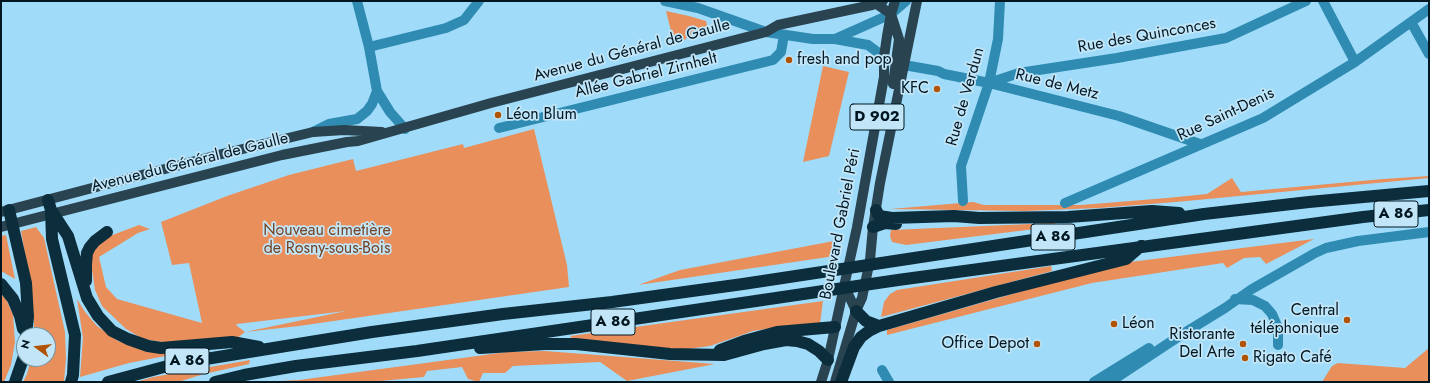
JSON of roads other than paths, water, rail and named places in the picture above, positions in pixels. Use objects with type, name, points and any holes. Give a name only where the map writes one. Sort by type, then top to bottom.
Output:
[{"type":"highway","name":"A 86","points":[[108,382],[174,364],[380,331],[503,314],[612,302],[1204,214],[1309,202],[1429,191]]},
{"type":"highway","points":[[50,205],[68,236],[87,298],[98,316],[112,331],[128,340],[161,348],[232,342],[268,349]]},
{"type":"highway","points":[[50,205],[52,239],[75,335],[73,375],[71,382]]},
{"type":"highway","points":[[876,210],[879,216],[892,218],[954,216],[979,218],[1068,217],[1152,211],[1204,214]]},
{"type":"highway","name":"A 86","points":[[215,382],[244,375],[296,366],[417,351],[898,280],[1141,246],[1363,217],[1429,210]]},
{"type":"highway","points":[[5,211],[26,282],[28,317],[26,327]]},
{"type":"highway","points":[[873,227],[885,223],[954,223],[979,218]]},
{"type":"highway","points":[[87,298],[87,253],[95,241],[107,232]]},
{"type":"highway","points":[[841,382],[856,345],[861,337],[879,326],[996,292],[1126,259],[1141,246]]},
{"type":"highway","points":[[1,284],[13,299],[23,327]]},
{"type":"highway","points":[[856,311],[866,321],[879,326]]},
{"type":"highway","points":[[708,355],[766,334],[835,326]]},
{"type":"highway","points":[[417,351],[545,344],[576,344],[670,354],[724,355],[764,344],[786,340],[808,344],[819,351],[828,360]]},
{"type":"highway","points":[[15,382],[20,367]]},
{"type":"main road","name":"Boulevard Gabriel Péri","points":[[821,382],[828,360],[854,237],[884,77],[884,57],[891,14],[896,1]]},
{"type":"main road","name":"Boulevard Gabriel Péri","points":[[835,382],[856,311],[862,298],[870,260],[873,227],[884,159],[917,1]]},
{"type":"main road","points":[[879,2],[891,14],[899,39],[884,142],[884,159]]},
{"type":"main road","name":"Avenue du Général de Gaulle","points":[[1,227],[282,155],[358,141],[405,129],[491,103],[766,32],[778,25],[879,2]]},
{"type":"main road","name":"Avenue du Général de Gaulle","points":[[5,211],[50,205],[222,154],[312,132],[368,130],[388,133]]},
{"type":"main road","points":[[854,237],[873,227]]},
{"type":"main road","points":[[835,326],[856,311],[844,285]]},
{"type":"street","points":[[357,1],[369,47],[377,91],[390,112],[405,129]]},
{"type":"street","points":[[369,47],[446,28],[464,20],[479,1]]},
{"type":"street","points":[[665,1],[700,4],[766,32],[813,39],[835,38],[868,45],[884,57]]},
{"type":"street","points":[[835,38],[872,24],[891,14],[906,1]]},
{"type":"street","name":"Rue de Verdun","points":[[962,201],[961,166],[989,83],[998,39],[1000,1]]},
{"type":"street","name":"Rue des Quinconces","points":[[989,83],[1020,73],[1117,58],[1226,38],[1306,1]]},
{"type":"street","points":[[1323,1],[1355,62]]},
{"type":"street","name":"Rue Saint-Denis","points":[[1065,203],[1262,118],[1355,62],[1429,9]]},
{"type":"street","points":[[1411,22],[1429,54]]},
{"type":"street","name":"Allée Gabriel Zirnhelt","points":[[499,128],[773,60],[781,52],[784,35]]},
{"type":"street","name":"Rue de Metz","points":[[904,65],[989,83],[1119,116],[1200,144]]},
{"type":"street","points":[[312,132],[329,124],[357,119],[372,104],[377,91]]},
{"type":"street","points":[[1094,382],[1222,304],[1237,298],[1326,248],[1358,241],[1429,232]]},
{"type":"street","points":[[1110,382],[1118,379],[1169,342],[1225,308],[1237,298],[1260,302],[1272,314],[1278,328],[1278,344]]},
{"type":"street","points":[[882,370],[889,382]]},
{"type":"place","name":"fresh and pop","points":[[789,60]]},
{"type":"place","name":"KFC","points":[[937,89]]},
{"type":"place","name":"Léon Blum","points":[[498,115]]},
{"type":"place","name":"Central téléphonique","points":[[1347,320]]},
{"type":"place","name":"Léon","points":[[1114,324]]},
{"type":"place","name":"Office Depot","points":[[1037,344]]},
{"type":"place","name":"Ristorante Del Arte","points":[[1243,344]]},
{"type":"place","name":"Rigato Café","points":[[1245,358]]},
{"type":"park label","name":"Nouveau cimetière de Rosny-sous-Bois","points":[[327,240]]}]
